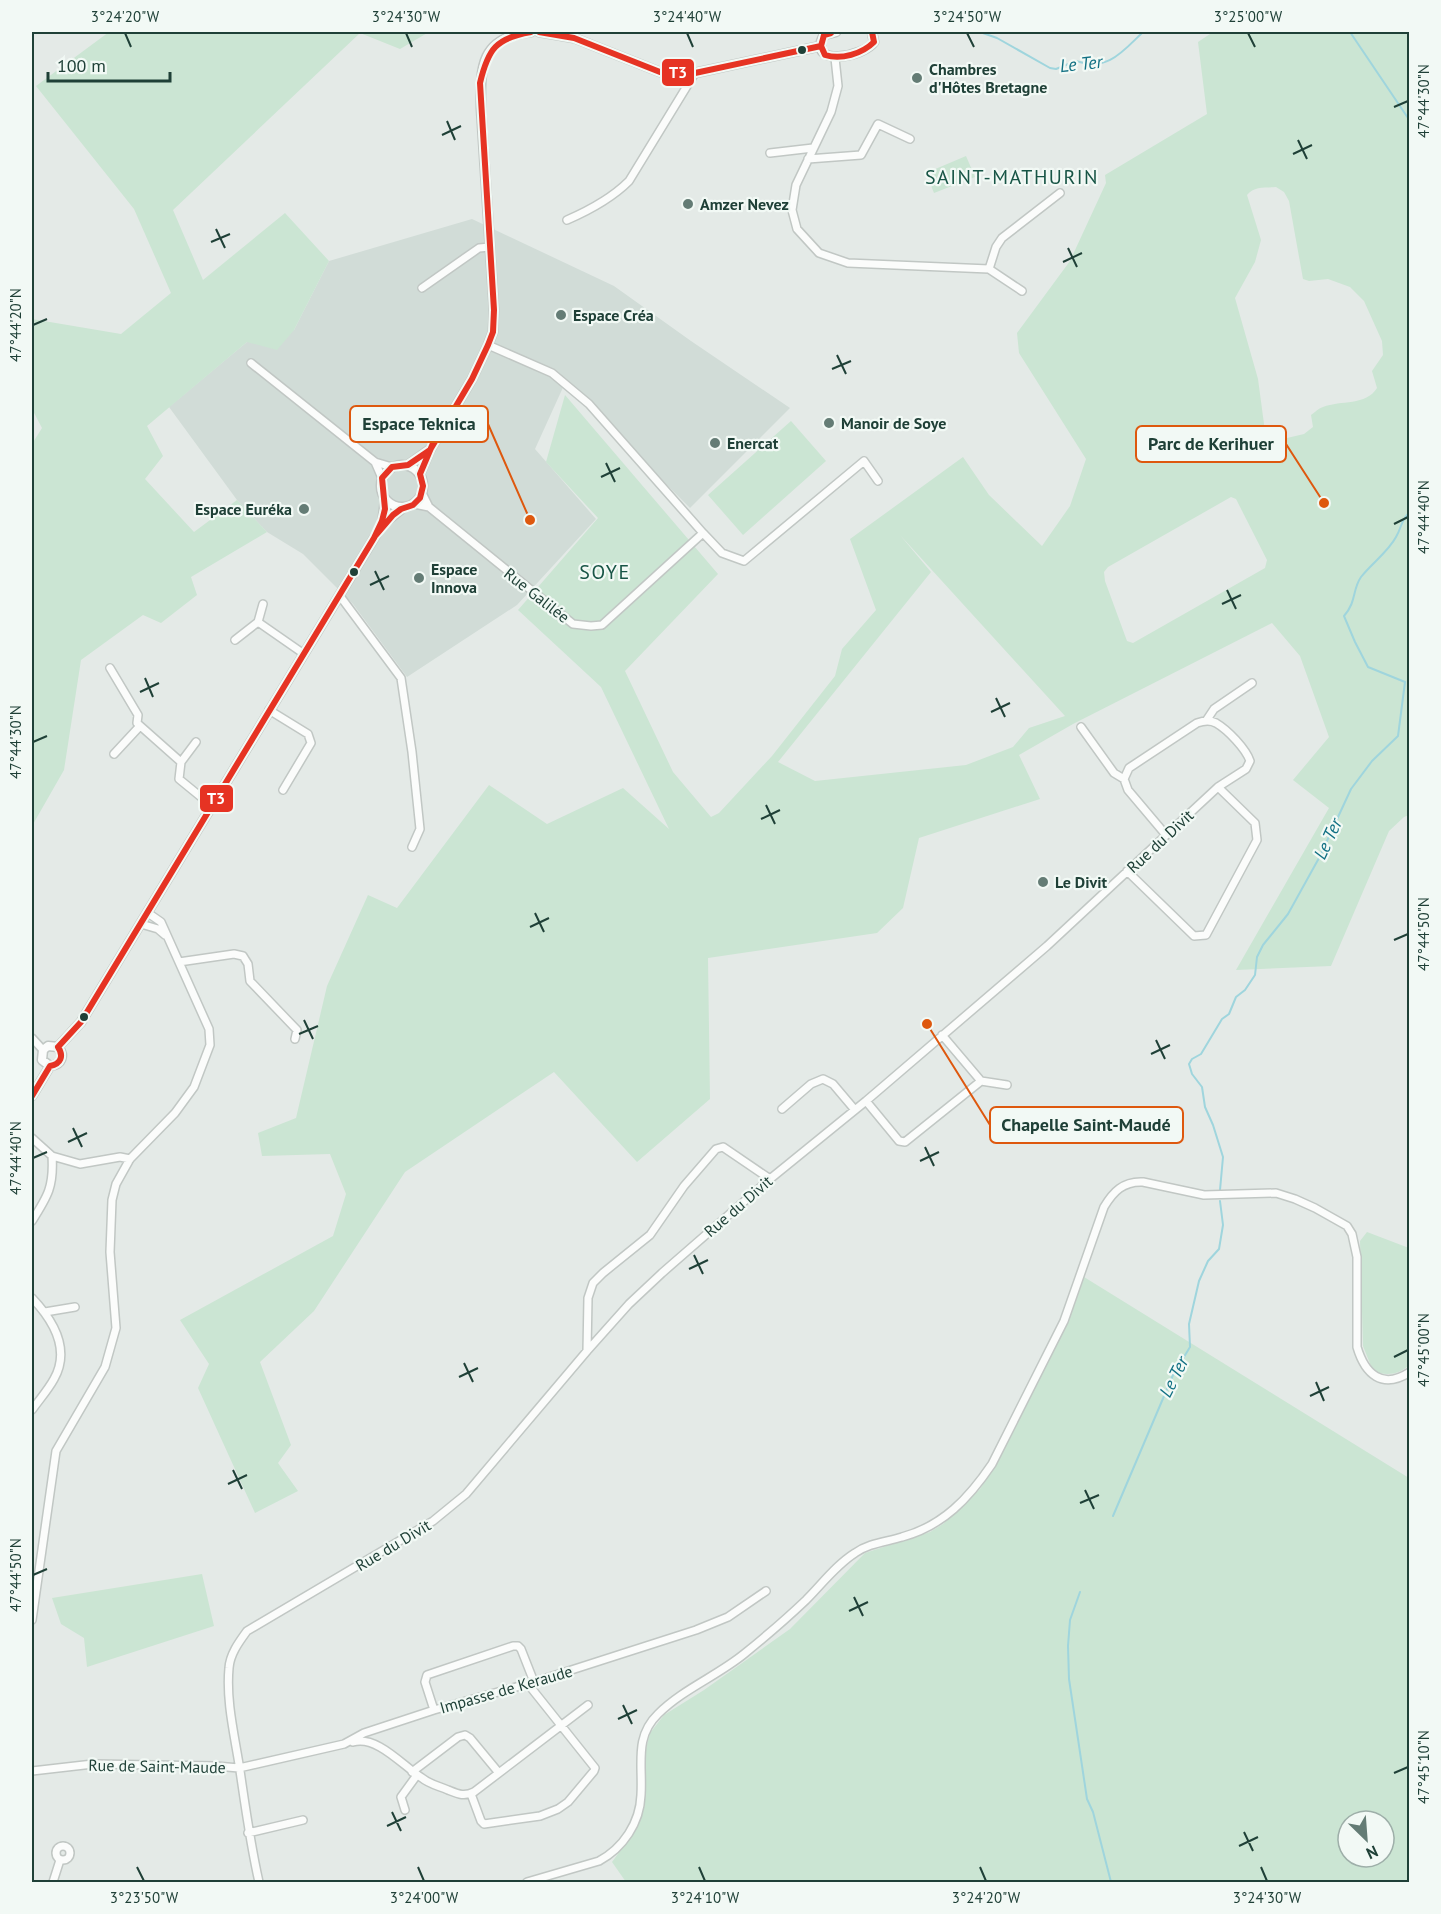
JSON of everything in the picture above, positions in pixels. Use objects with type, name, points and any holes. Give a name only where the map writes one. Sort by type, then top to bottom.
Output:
[{"type":"street","points":[[58,1047],[81,1022],[382,525],[403,508],[414,504],[422,493],[420,474],[430,450],[472,379],[493,332],[494,310],[480,83],[484,63],[493,46],[502,38],[531,32]]},
{"type":"street","points":[[539,32],[574,38],[660,72],[695,73],[821,46]]},
{"type":"street","points":[[836,32],[824,35],[821,46],[825,55],[835,58],[868,49],[874,42],[874,32]]},
{"type":"street","points":[[835,58],[838,86],[831,112],[795,184],[792,210],[797,229],[819,253],[848,264],[989,269],[1022,291]]},
{"type":"street","points":[[567,220],[586,212],[618,192],[629,181],[695,73]]},
{"type":"street","points":[[808,159],[861,155],[878,124],[910,139]]},
{"type":"street","points":[[770,153],[813,148]]},
{"type":"street","points":[[989,269],[996,247],[1002,238],[1060,193]]},
{"type":"street","points":[[422,288],[479,248],[490,247]]},
{"type":"street","points":[[488,345],[552,373],[589,405],[722,554],[744,561],[864,461],[878,481]]},
{"type":"street","points":[[251,363],[375,462],[392,467],[408,465],[430,450]]},
{"type":"street","points":[[375,462],[382,478],[381,490],[386,500],[403,508]]},
{"type":"street","points":[[408,465],[420,474]]},
{"type":"street","points":[[382,478],[392,467]]},
{"type":"street","name":"Rue Galilée","points":[[422,493],[429,507],[573,624],[602,625],[703,532]]},
{"type":"street","points":[[382,525],[386,500]]},
{"type":"street","name":"Rue Galilée","points":[[414,504],[429,507]]},
{"type":"street","points":[[340,596],[401,678],[420,829],[412,847]]},
{"type":"street","points":[[235,640],[258,622],[263,604]]},
{"type":"street","points":[[258,622],[304,654]]},
{"type":"street","points":[[110,668],[138,715],[137,723],[181,762]]},
{"type":"street","points":[[1124,779],[1129,768],[1197,723],[1206,720],[1214,709],[1252,683]]},
{"type":"street","points":[[269,710],[308,734],[311,742],[282,790]]},
{"type":"street","name":"Rue du Divit","points":[[239,1768],[231,1715],[229,1666],[237,1645],[247,1631],[450,1509],[466,1494],[587,1351],[662,1273],[1047,946],[1218,787],[1246,769],[1250,760],[1246,750],[1216,723],[1206,720]]},
{"type":"street","points":[[114,754],[140,726]]},
{"type":"street","points":[[1081,727],[1114,773],[1124,779],[1128,790],[1166,835]]},
{"type":"street","points":[[196,742],[181,762],[180,779],[212,806]]},
{"type":"street","points":[[1127,872],[1194,936],[1206,935],[1257,840],[1255,823],[1218,787]]},
{"type":"street","points":[[32,1620],[57,1451],[105,1367],[116,1328],[110,1252],[112,1200],[116,1184],[130,1159],[175,1113],[194,1087],[210,1045],[209,1029],[161,922],[148,913]]},
{"type":"street","points":[[141,924],[158,929],[166,936]]},
{"type":"street","points":[[179,962],[234,954],[243,956],[248,964],[250,981],[297,1030],[295,1039]]},
{"type":"street","points":[[942,1035],[981,1081],[1007,1084]]},
{"type":"street","points":[[32,1038],[43,1050],[42,1060],[50,1066],[57,1065],[62,1059],[62,1053],[58,1047],[51,1045],[43,1050]]},
{"type":"street","points":[[32,1096],[50,1066]]},
{"type":"street","points":[[782,1109],[811,1084],[823,1079],[833,1084],[855,1110]]},
{"type":"street","points":[[866,1101],[899,1141],[905,1142],[981,1081]]},
{"type":"street","points":[[32,1138],[52,1155],[80,1164],[120,1157],[130,1159]]},
{"type":"street","points":[[587,1351],[588,1298],[593,1283],[650,1235],[684,1186],[716,1149],[723,1147],[770,1179]]},
{"type":"street","points":[[32,1221],[49,1194],[53,1167],[52,1155]]},
{"type":"street","points":[[527,1882],[598,1861],[622,1843],[632,1829],[640,1805],[640,1750],[645,1731],[665,1707],[739,1658],[781,1624],[845,1560],[858,1551],[924,1530],[962,1503],[992,1464],[1064,1321],[1104,1207],[1111,1195],[1122,1186],[1135,1182],[1204,1195],[1276,1193],[1296,1199],[1347,1226],[1355,1246],[1357,1347],[1361,1361],[1373,1376],[1379,1378],[1394,1380],[1410,1372]]},
{"type":"street","points":[[32,1298],[45,1312],[57,1332],[61,1348],[60,1364],[55,1379],[32,1410]]},
{"type":"street","points":[[45,1312],[75,1307]]},
{"type":"street","points":[[32,1557],[40,1559]]},
{"type":"street","name":"Impasse de Keraude","points":[[239,1768],[344,1744],[364,1733],[434,1710],[531,1683],[696,1630],[728,1617],[766,1591]]},
{"type":"street","points":[[434,1710],[424,1682],[427,1675],[518,1646],[521,1649],[531,1683],[561,1726],[595,1768],[589,1780],[563,1806],[540,1816],[487,1825],[481,1821],[471,1794]]},
{"type":"street","points":[[344,1744],[358,1741],[371,1743],[424,1780],[458,1794],[471,1794],[588,1705]]},
{"type":"street","points":[[405,1810],[401,1797],[414,1773],[458,1737],[465,1735],[470,1738],[499,1773]]},
{"type":"street","name":"Rue de Saint-Maude","points":[[32,1771],[93,1764],[239,1768],[248,1833],[258,1882]]},
{"type":"street","points":[[248,1833],[303,1820]]},
{"type":"street","points":[[53,1882],[60,1860]]},
{"type":"shaded area","points":[[472,219],[614,286],[790,408],[690,508],[565,383],[535,449],[596,519],[517,605],[407,677],[353,604],[303,554],[267,532],[237,500],[169,407],[247,342],[294,330],[329,261]]},
{"type":"green space","points":[[109,32],[429,32],[400,49],[360,33],[173,210],[203,280],[285,213],[329,261],[294,330],[277,350],[247,342],[147,426],[163,456],[145,479],[194,532],[237,500],[267,532],[191,577],[197,595],[161,623],[143,615],[81,660],[64,770],[32,826],[32,444],[42,428],[32,409],[32,319],[121,334],[171,293],[134,209],[36,86]]},
{"type":"green space","points":[[1213,32],[1409,32],[1409,815],[1389,831],[1331,966],[1236,970],[1329,808],[1293,780],[1329,737],[1300,656],[1272,623],[1073,724],[1019,755],[1040,799],[919,838],[903,908],[877,933],[708,958],[710,1099],[637,1162],[554,1072],[405,1172],[314,1311],[260,1362],[291,1445],[278,1463],[298,1491],[255,1513],[198,1388],[209,1364],[180,1320],[333,1236],[346,1194],[330,1154],[262,1156],[258,1133],[296,1118],[327,986],[368,895],[397,908],[489,785],[547,824],[623,788],[669,829],[601,687],[518,610],[598,518],[546,462],[565,395],[718,574],[625,671],[673,772],[711,817],[719,813],[772,756],[835,676],[842,649],[876,610],[850,539],[963,457],[989,495],[1042,546],[1070,506],[1086,459],[1019,353],[1017,333],[1070,261],[1106,183],[1105,175],[1207,114],[1198,42]],"holes":[[[1276,187],[1284,192],[1289,201],[1303,279],[1309,281],[1328,279],[1350,287],[1364,301],[1382,341],[1383,355],[1372,371],[1377,388],[1372,394],[1360,400],[1322,408],[1311,415],[1313,427],[1304,434],[1270,442],[1266,439],[1258,379],[1235,298],[1255,262],[1261,240],[1247,195],[1256,189]],[[1231,497],[1236,499],[1267,560],[1265,568],[1133,643],[1127,641],[1105,581],[1104,572],[1108,567]],[[900,535],[1065,716],[1029,728],[1013,747],[966,765],[815,781],[778,762],[931,572]]]},
{"type":"green space","points":[[966,156],[975,177],[934,193],[926,173]]},
{"type":"green space","points":[[791,421],[826,461],[743,535],[708,495]]},
{"type":"green space","points":[[1367,1232],[1409,1248],[1409,1365],[1392,1374],[1373,1371],[1363,1346],[1360,1241]]},
{"type":"green space","points":[[1084,1277],[1409,1478],[1409,1882],[626,1882],[612,1862],[634,1832],[645,1805],[645,1753],[650,1733],[664,1715],[704,1690],[790,1629],[865,1553],[930,1532],[943,1524],[980,1489],[994,1467],[1068,1322]]},
{"type":"green space","points":[[202,1574],[214,1626],[87,1667],[84,1638],[61,1624],[52,1598]]},
{"type":"waterway","name":"Le Ter","points":[[980,32],[997,38],[1050,68],[1056,69],[1076,61],[1087,64],[1106,62],[1114,58],[1143,32]]},
{"type":"waterway","name":"Le Ter","points":[[1350,32],[1410,121]]},
{"type":"waterway","name":"Le Ter","points":[[1220,1190],[1223,1157],[1205,1107],[1202,1087],[1192,1074],[1189,1064],[1192,1059],[1201,1054],[1222,1019],[1229,1014],[1236,997],[1245,990],[1255,975],[1257,957],[1263,945],[1288,914],[1319,858],[1351,789],[1372,761],[1398,736],[1405,682],[1368,667],[1344,616],[1351,605],[1361,577],[1393,542],[1403,520],[1410,512]]},
{"type":"waterway","name":"Le Ter","points":[[1113,1516],[1173,1375],[1190,1347],[1189,1324],[1199,1281],[1208,1261],[1219,1249],[1223,1225],[1220,1201]]},
{"type":"waterway","name":"Le Ter","points":[[1080,1592],[1070,1620],[1069,1679],[1087,1799],[1093,1812],[1111,1882]]},
{"type":"transit line","name":"T3","points":[[58,1047],[81,1022],[374,538],[385,509],[382,478],[392,467],[408,465],[430,450],[472,379],[488,345],[493,332],[494,310],[480,83],[486,62],[495,47],[509,38],[531,32]]},
{"type":"transit line","name":"T3","points":[[539,32],[574,38],[660,72],[695,73],[821,46]]},
{"type":"transit line","name":"T3","points":[[831,33],[824,35],[821,46],[825,55],[838,57],[864,50],[874,42],[872,32]]},
{"type":"transit line","name":"T3","points":[[375,536],[393,515],[413,505],[420,498],[423,486],[420,474],[434,441]]},
{"type":"transit line","name":"T3","points":[[32,1096],[50,1066],[60,1059],[61,1053],[58,1047]]},
{"type":"place","name":"Chambres d'Hôtes Bretagne","points":[[917,78]]},
{"type":"place","name":"Amzer Nevez","points":[[688,204]]},
{"type":"place","name":"Espace Créa","points":[[561,315]]},
{"type":"place","name":"Manoir de Soye","points":[[829,423]]},
{"type":"place","name":"Enercat","points":[[715,443]]},
{"type":"place","name":"Parc de Kerihuer","points":[[1324,503]]},
{"type":"place","name":"Espace Euréka","points":[[304,509]]},
{"type":"place","name":"Espace Teknica","points":[[530,520]]},
{"type":"place","name":"Espace Innova","points":[[419,578]]},
{"type":"place","name":"Le Divit","points":[[1043,882]]},
{"type":"place","name":"Chapelle Saint-Maudé","points":[[927,1024]]},
{"type":"district","name":"SAINT-MATHURIN","points":[[1012,177]]},
{"type":"district","name":"SOYE","points":[[605,572]]}]
